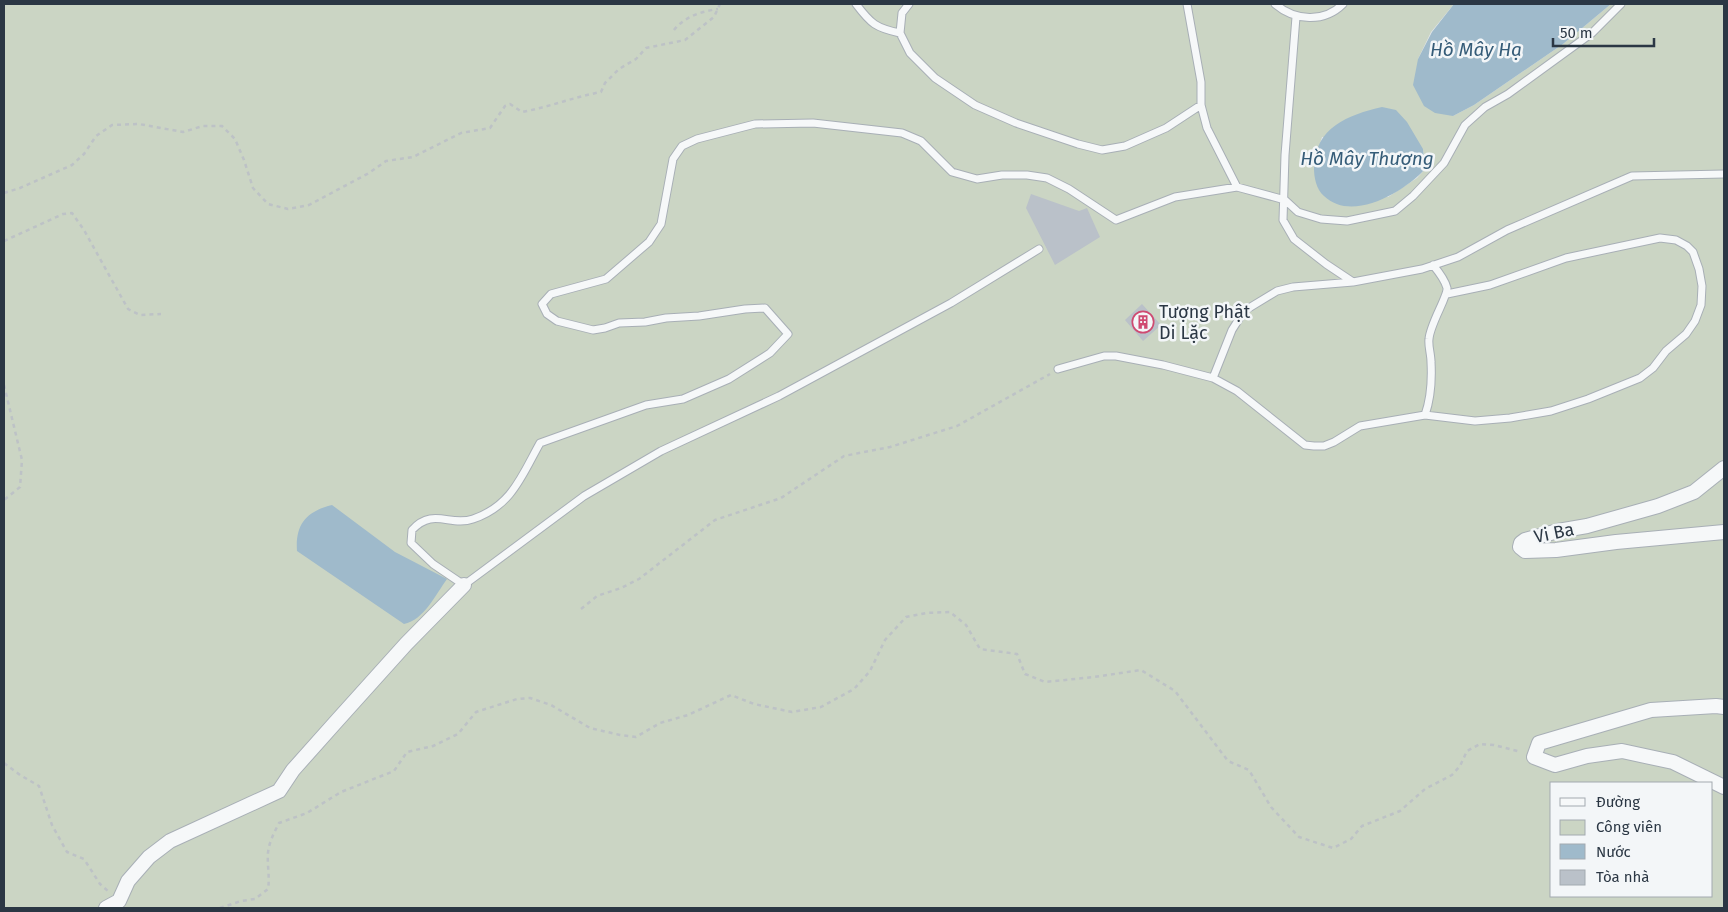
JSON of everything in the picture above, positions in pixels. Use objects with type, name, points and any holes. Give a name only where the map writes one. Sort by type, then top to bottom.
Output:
[{"type":"street","name":"Vi Ba","points":[[1724,468],[1694,492],[1658,506],[1587,526],[1558,531],[1525,540],[1521,543],[1520,547],[1525,551],[1556,550],[1616,542],[1724,532]]},
{"type":"street","points":[[106,908],[119,901],[128,881],[148,857],[170,841],[279,791],[293,770],[360,695],[406,644],[464,585]]},
{"type":"street","points":[[1724,707],[1651,710],[1539,743],[1534,757],[1555,765],[1586,756],[1622,751],[1673,762],[1724,787]]},
{"type":"lane","points":[[856,4],[868,19],[881,29],[900,33]]},
{"type":"lane","points":[[908,4],[902,13],[900,33],[910,53],[935,78],[974,105],[1016,123],[1102,150],[1125,146],[1152,135],[1201,105]]},
{"type":"lane","points":[[1187,4],[1201,82],[1201,105],[1208,128],[1237,187]]},
{"type":"lane","points":[[1276,4],[1284,11],[1296,17],[1312,18],[1328,14],[1343,4]]},
{"type":"lane","points":[[1039,249],[951,303],[813,378],[661,451],[584,496],[464,585],[433,564],[412,543],[412,530],[418,523],[431,518],[472,520],[495,509],[512,493],[540,443],[646,405],[683,399],[729,379],[770,353],[788,334],[765,308],[666,318],[646,322],[619,323],[593,330],[557,321],[547,314],[542,304],[551,294],[606,279],[649,242],[661,224],[665,207],[668,176],[673,159],[682,146],[697,139],[755,124],[813,123],[902,134],[921,141],[952,172],[977,179],[1027,175],[1047,178],[1069,189],[1116,220],[1175,197],[1237,187],[1285,200],[1298,212],[1321,219],[1347,221],[1395,211],[1413,196],[1444,163],[1465,124],[1485,107],[1508,94],[1592,33],[1622,4]]},
{"type":"lane","points":[[1296,17],[1283,220],[1294,239],[1353,282]]},
{"type":"lane","points":[[1213,378],[1232,330],[1244,311],[1277,291],[1292,287],[1353,282],[1422,269],[1458,257],[1508,230],[1632,176],[1724,174]]},
{"type":"lane","points":[[1058,369],[1104,356],[1116,356],[1163,365],[1213,378],[1237,391],[1305,445],[1324,446],[1360,426],[1425,415],[1475,421],[1510,418],[1551,411],[1570,405],[1640,378],[1652,368],[1666,351],[1686,334],[1695,321],[1702,305],[1702,286],[1693,252],[1676,240],[1660,238],[1566,258],[1490,285],[1447,294]]},
{"type":"lane","points":[[1425,415],[1429,406],[1431,383],[1431,360],[1428,340],[1434,317],[1447,294],[1447,287],[1433,265]]},
{"type":"path","points":[[4,193],[72,165],[84,154],[96,136],[112,125],[139,124],[183,132],[203,126],[222,126],[235,139],[254,188],[268,204],[288,209],[309,205],[369,173],[386,161],[413,157],[461,133],[490,128],[505,106],[510,104],[522,112],[547,107],[583,95],[601,92],[606,83],[620,69],[636,59],[646,48],[685,40],[714,17],[720,4]]},
{"type":"path","points":[[674,30],[682,21],[718,9]]},
{"type":"path","points":[[4,241],[62,214],[72,213],[84,230],[128,309],[140,315],[160,314]]},
{"type":"path","points":[[581,609],[597,596],[621,588],[639,579],[715,520],[781,498],[844,456],[890,446],[957,426],[1058,369]]},
{"type":"path","points":[[4,385],[22,460],[20,487],[4,500]]},
{"type":"path","points":[[220,908],[241,901],[255,899],[268,889],[270,878],[268,854],[271,839],[279,823],[307,813],[341,792],[394,771],[407,752],[433,746],[458,734],[476,712],[517,699],[530,698],[551,705],[590,728],[636,737],[660,723],[688,715],[731,695],[754,704],[792,712],[821,707],[854,689],[870,671],[885,640],[906,617],[926,612],[950,612],[966,625],[980,649],[1017,654],[1025,674],[1045,682],[1141,670],[1175,691],[1228,761],[1249,770],[1271,807],[1299,837],[1334,848],[1351,839],[1362,826],[1400,812],[1425,789],[1452,775],[1460,766],[1467,751],[1480,744],[1511,749],[1534,757]]},
{"type":"path","points":[[4,762],[38,786],[52,825],[67,852],[84,859],[100,884],[119,901]]},
{"type":"green space","points":[[4,4],[1454,4],[1431,32],[1418,59],[1453,116],[1474,105],[1563,44],[1611,4],[1724,4],[1724,908],[4,908]],"holes":[[[1322,137],[1423,149],[1425,169],[1417,178],[1388,197],[1314,163]]]},
{"type":"water","name":"Hồ Mây Hạ","points":[[1454,4],[1611,4],[1563,44],[1474,105],[1453,116],[1435,113],[1424,106],[1413,85],[1418,59],[1432,32]]},
{"type":"water","name":"Hồ Mây Thượng","points":[[1382,107],[1396,110],[1407,122],[1423,149],[1425,169],[1404,187],[1377,201],[1363,205],[1349,206],[1336,204],[1321,193],[1315,179],[1314,168],[1320,142],[1336,125],[1346,119]]},
{"type":"water","points":[[332,505],[395,552],[447,579],[429,606],[418,617],[404,624],[297,551],[298,533],[304,520],[316,511]]},
{"type":"building","points":[[1031,194],[1079,211],[1087,208],[1100,237],[1055,265],[1026,208]]},
{"type":"building","name":"Tượng Phật Di Lặc","points":[[1142,304],[1161,325],[1143,341],[1125,320]]},
{"type":"place","name":"Tượng Phật Di Lặc","points":[[1143,322]]}]
